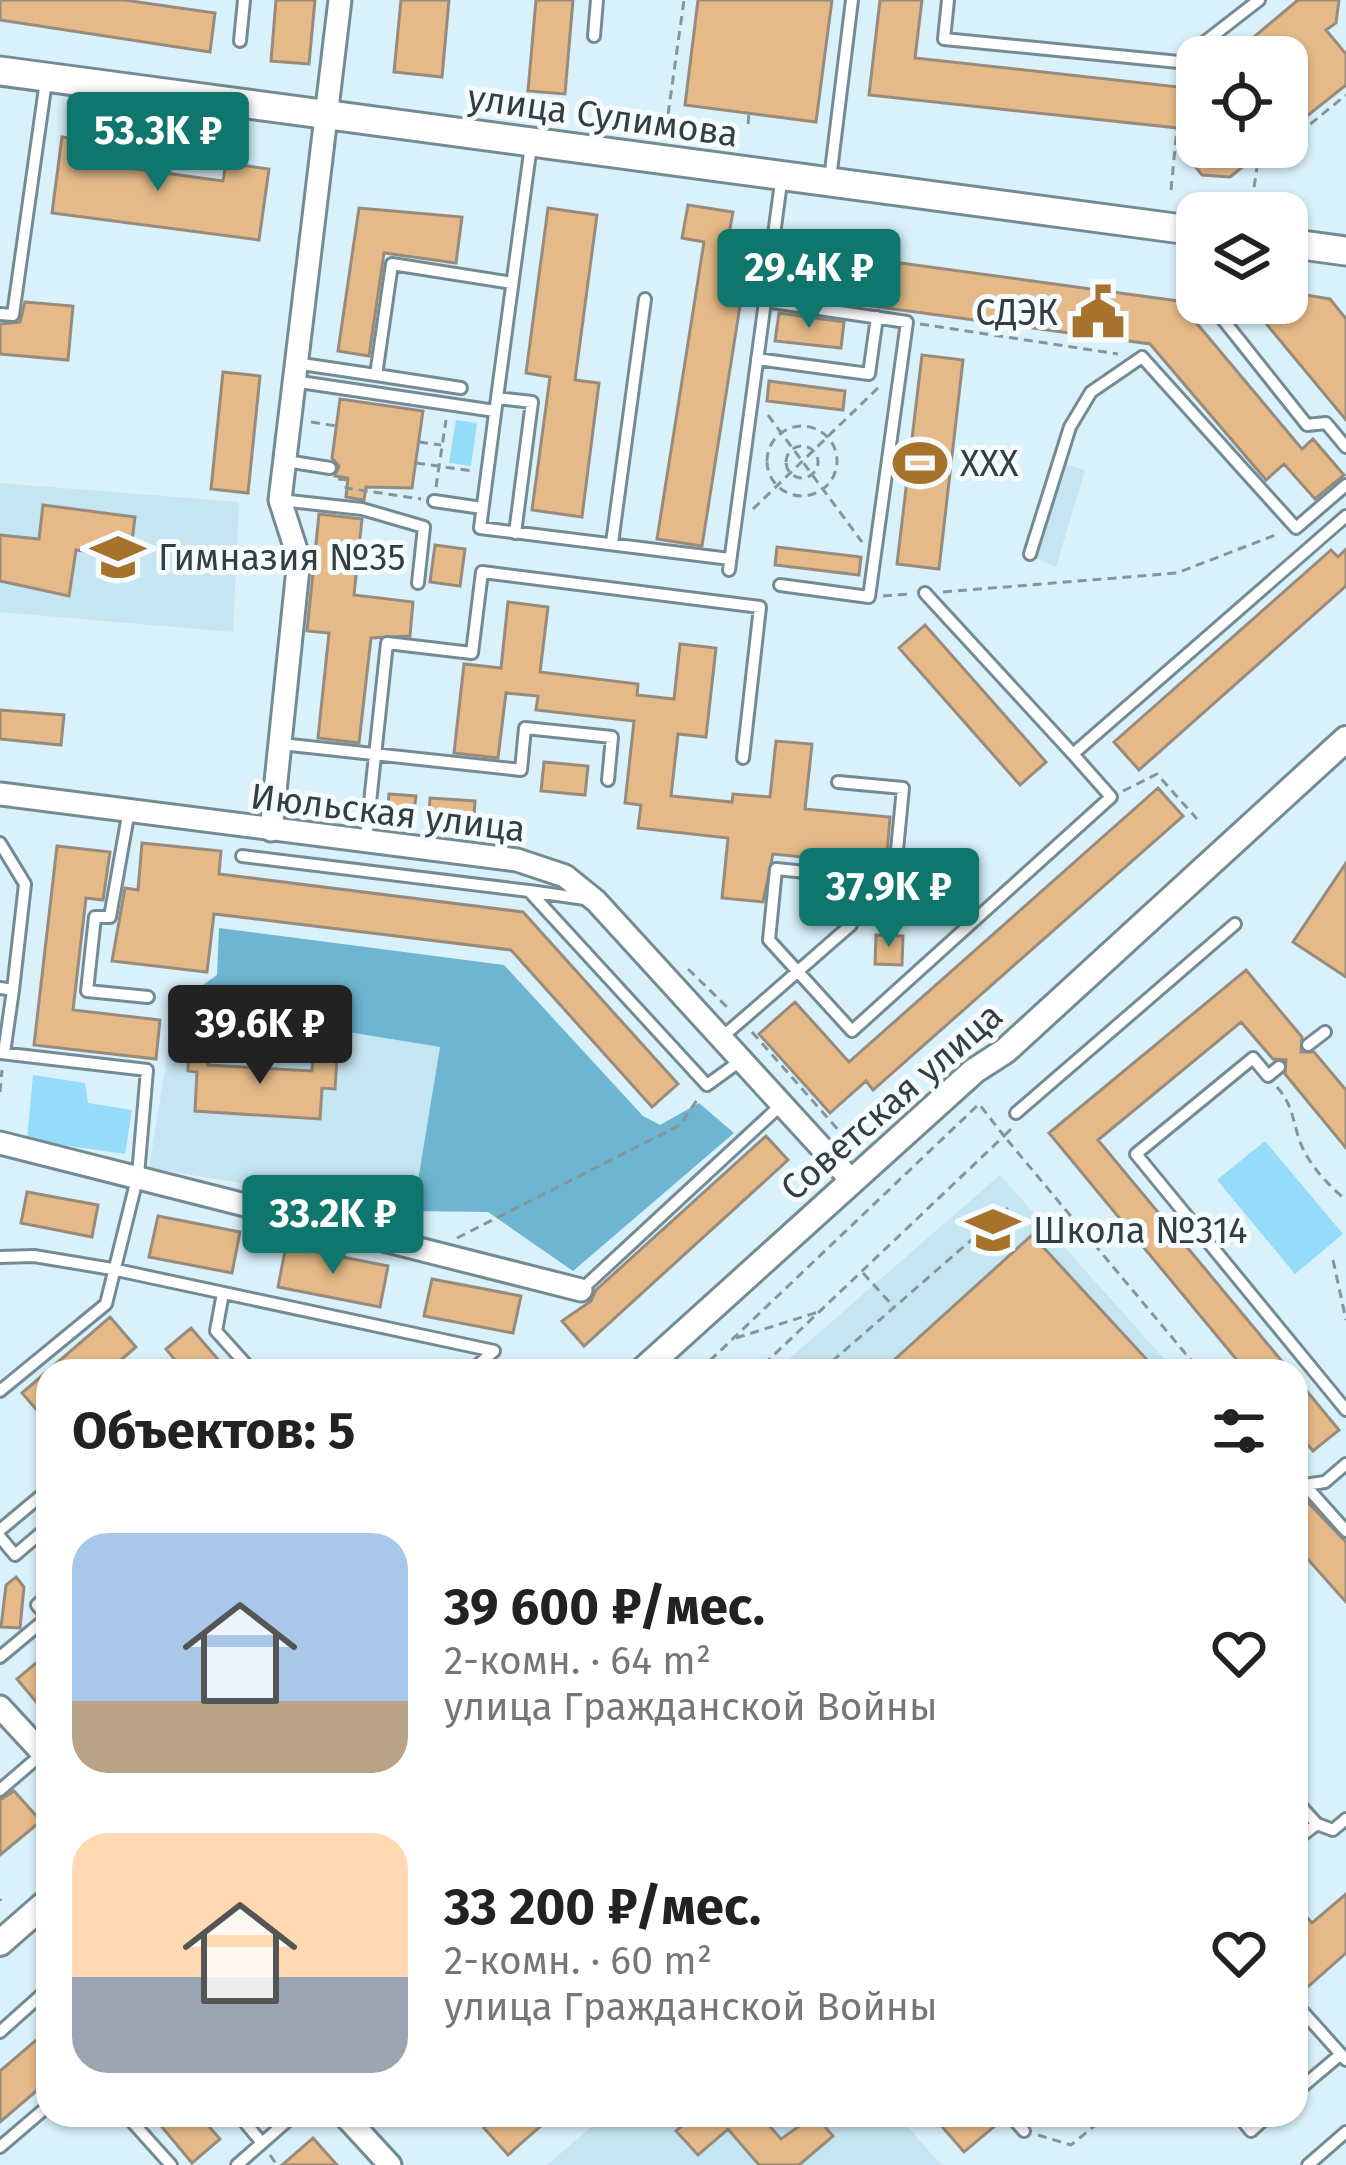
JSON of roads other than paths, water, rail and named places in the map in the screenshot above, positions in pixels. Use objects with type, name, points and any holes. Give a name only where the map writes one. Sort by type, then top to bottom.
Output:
[{"type":"main road","name":"улица Сулимова","points":[[0,71],[1176,228]]},
{"type":"main road","points":[[1308,246],[1346,251]]},
{"type":"street","points":[[271,830],[299,559],[280,500],[340,0]]},
{"type":"street","name":"Советская улица","points":[[655,1359],[974,1071],[1005,1051],[1346,739]]},
{"type":"street","name":"Июльская улица","points":[[0,794],[541,865],[565,876],[596,901],[851,1180]]},
{"type":"street","points":[[0,1143],[581,1290]]},
{"type":"street","points":[[0,1707],[36,1746]]},
{"type":"street","points":[[0,1943],[36,1912]]},
{"type":"street","points":[[355,2127],[389,2165]]},
{"type":"lane","points":[[240,41],[244,0]]},
{"type":"lane","points":[[594,35],[597,0]]},
{"type":"lane","points":[[830,182],[852,0]]},
{"type":"lane","points":[[948,0],[944,38],[1179,62],[1258,0]]},
{"type":"lane","points":[[0,314],[14,315],[46,78]]},
{"type":"lane","points":[[531,141],[480,528],[729,565],[782,176]]},
{"type":"lane","points":[[376,375],[392,264],[512,283]]},
{"type":"lane","points":[[612,544],[645,299]]},
{"type":"lane","points":[[765,301],[907,322],[869,597],[780,585]]},
{"type":"lane","points":[[757,359],[868,374],[877,317]]},
{"type":"lane","points":[[1227,324],[1307,425],[1326,424],[1346,447]]},
{"type":"lane","points":[[1030,554],[1070,427],[1091,392],[1142,357],[1296,528],[1346,485]]},
{"type":"lane","points":[[294,372],[376,375],[461,388]]},
{"type":"lane","points":[[294,372],[401,402],[532,402],[515,532]]},
{"type":"lane","points":[[284,461],[330,472]]},
{"type":"lane","points":[[280,500],[362,509],[424,526],[418,584]]},
{"type":"lane","points":[[434,501],[482,508]]},
{"type":"lane","points":[[1073,754],[1346,516]]},
{"type":"lane","points":[[365,843],[387,643],[472,652],[482,572],[760,607],[743,758]]},
{"type":"lane","points":[[838,782],[903,788],[893,881],[776,869],[769,940],[852,1031],[1111,797],[925,593]]},
{"type":"lane","points":[[281,744],[521,770],[526,728],[612,737],[608,780]]},
{"type":"lane","points":[[129,810],[110,917],[95,917],[87,991],[148,997]]},
{"type":"lane","points":[[0,843],[25,884],[6,989],[2,1053],[147,1070],[138,1175],[106,1304],[39,1359]]},
{"type":"lane","points":[[242,856],[596,901]]},
{"type":"lane","points":[[722,1037],[851,925],[856,877]]},
{"type":"lane","points":[[529,891],[707,1085],[743,1059]]},
{"type":"lane","points":[[1016,1113],[1235,924]]},
{"type":"lane","points":[[1308,1045],[1325,1032]]},
{"type":"lane","points":[[1279,1067],[1268,1076],[1253,1058],[1136,1154],[1304,1359]]},
{"type":"lane","points":[[581,1290],[783,1102]]},
{"type":"lane","points":[[0,1257],[34,1256],[112,1269],[494,1351],[485,1359]]},
{"type":"lane","points":[[223,1293],[217,1331],[241,1359]]},
{"type":"lane","points":[[0,1391],[36,1361]]},
{"type":"lane","points":[[1308,1364],[1346,1410]]},
{"type":"lane","points":[[1308,1481],[1325,1482],[1346,1464]]},
{"type":"lane","points":[[1308,1489],[1346,1531]]},
{"type":"lane","points":[[36,1501],[0,1533],[15,1555],[36,1537]]},
{"type":"lane","points":[[2,1652],[36,1626]]},
{"type":"lane","points":[[0,1790],[36,1763]]},
{"type":"lane","points":[[1308,1814],[1317,1824],[1334,1830],[1346,1819]]},
{"type":"lane","points":[[1308,1831],[1317,1824]]},
{"type":"lane","points":[[0,2032],[36,2000]]},
{"type":"lane","points":[[1308,2017],[1344,2057],[1308,2083]]},
{"type":"lane","points":[[0,2146],[36,2116]]},
{"type":"lane","points":[[137,2127],[171,2165]]},
{"type":"lane","points":[[249,2127],[262,2144]]},
{"type":"lane","points":[[241,2164],[281,2127]]},
{"type":"lane","points":[[1020,2127],[1024,2131]]},
{"type":"lane","points":[[1308,2165],[1346,2132]]},
{"type":"place","name":"СДЭК","points":[[1098,312]]},
{"type":"place","name":"XXX","points":[[920,463]]},
{"type":"place","name":"Гимназия №35","points":[[118,557]]},
{"type":"place","name":"Школа №314","points":[[993,1230]]}]
